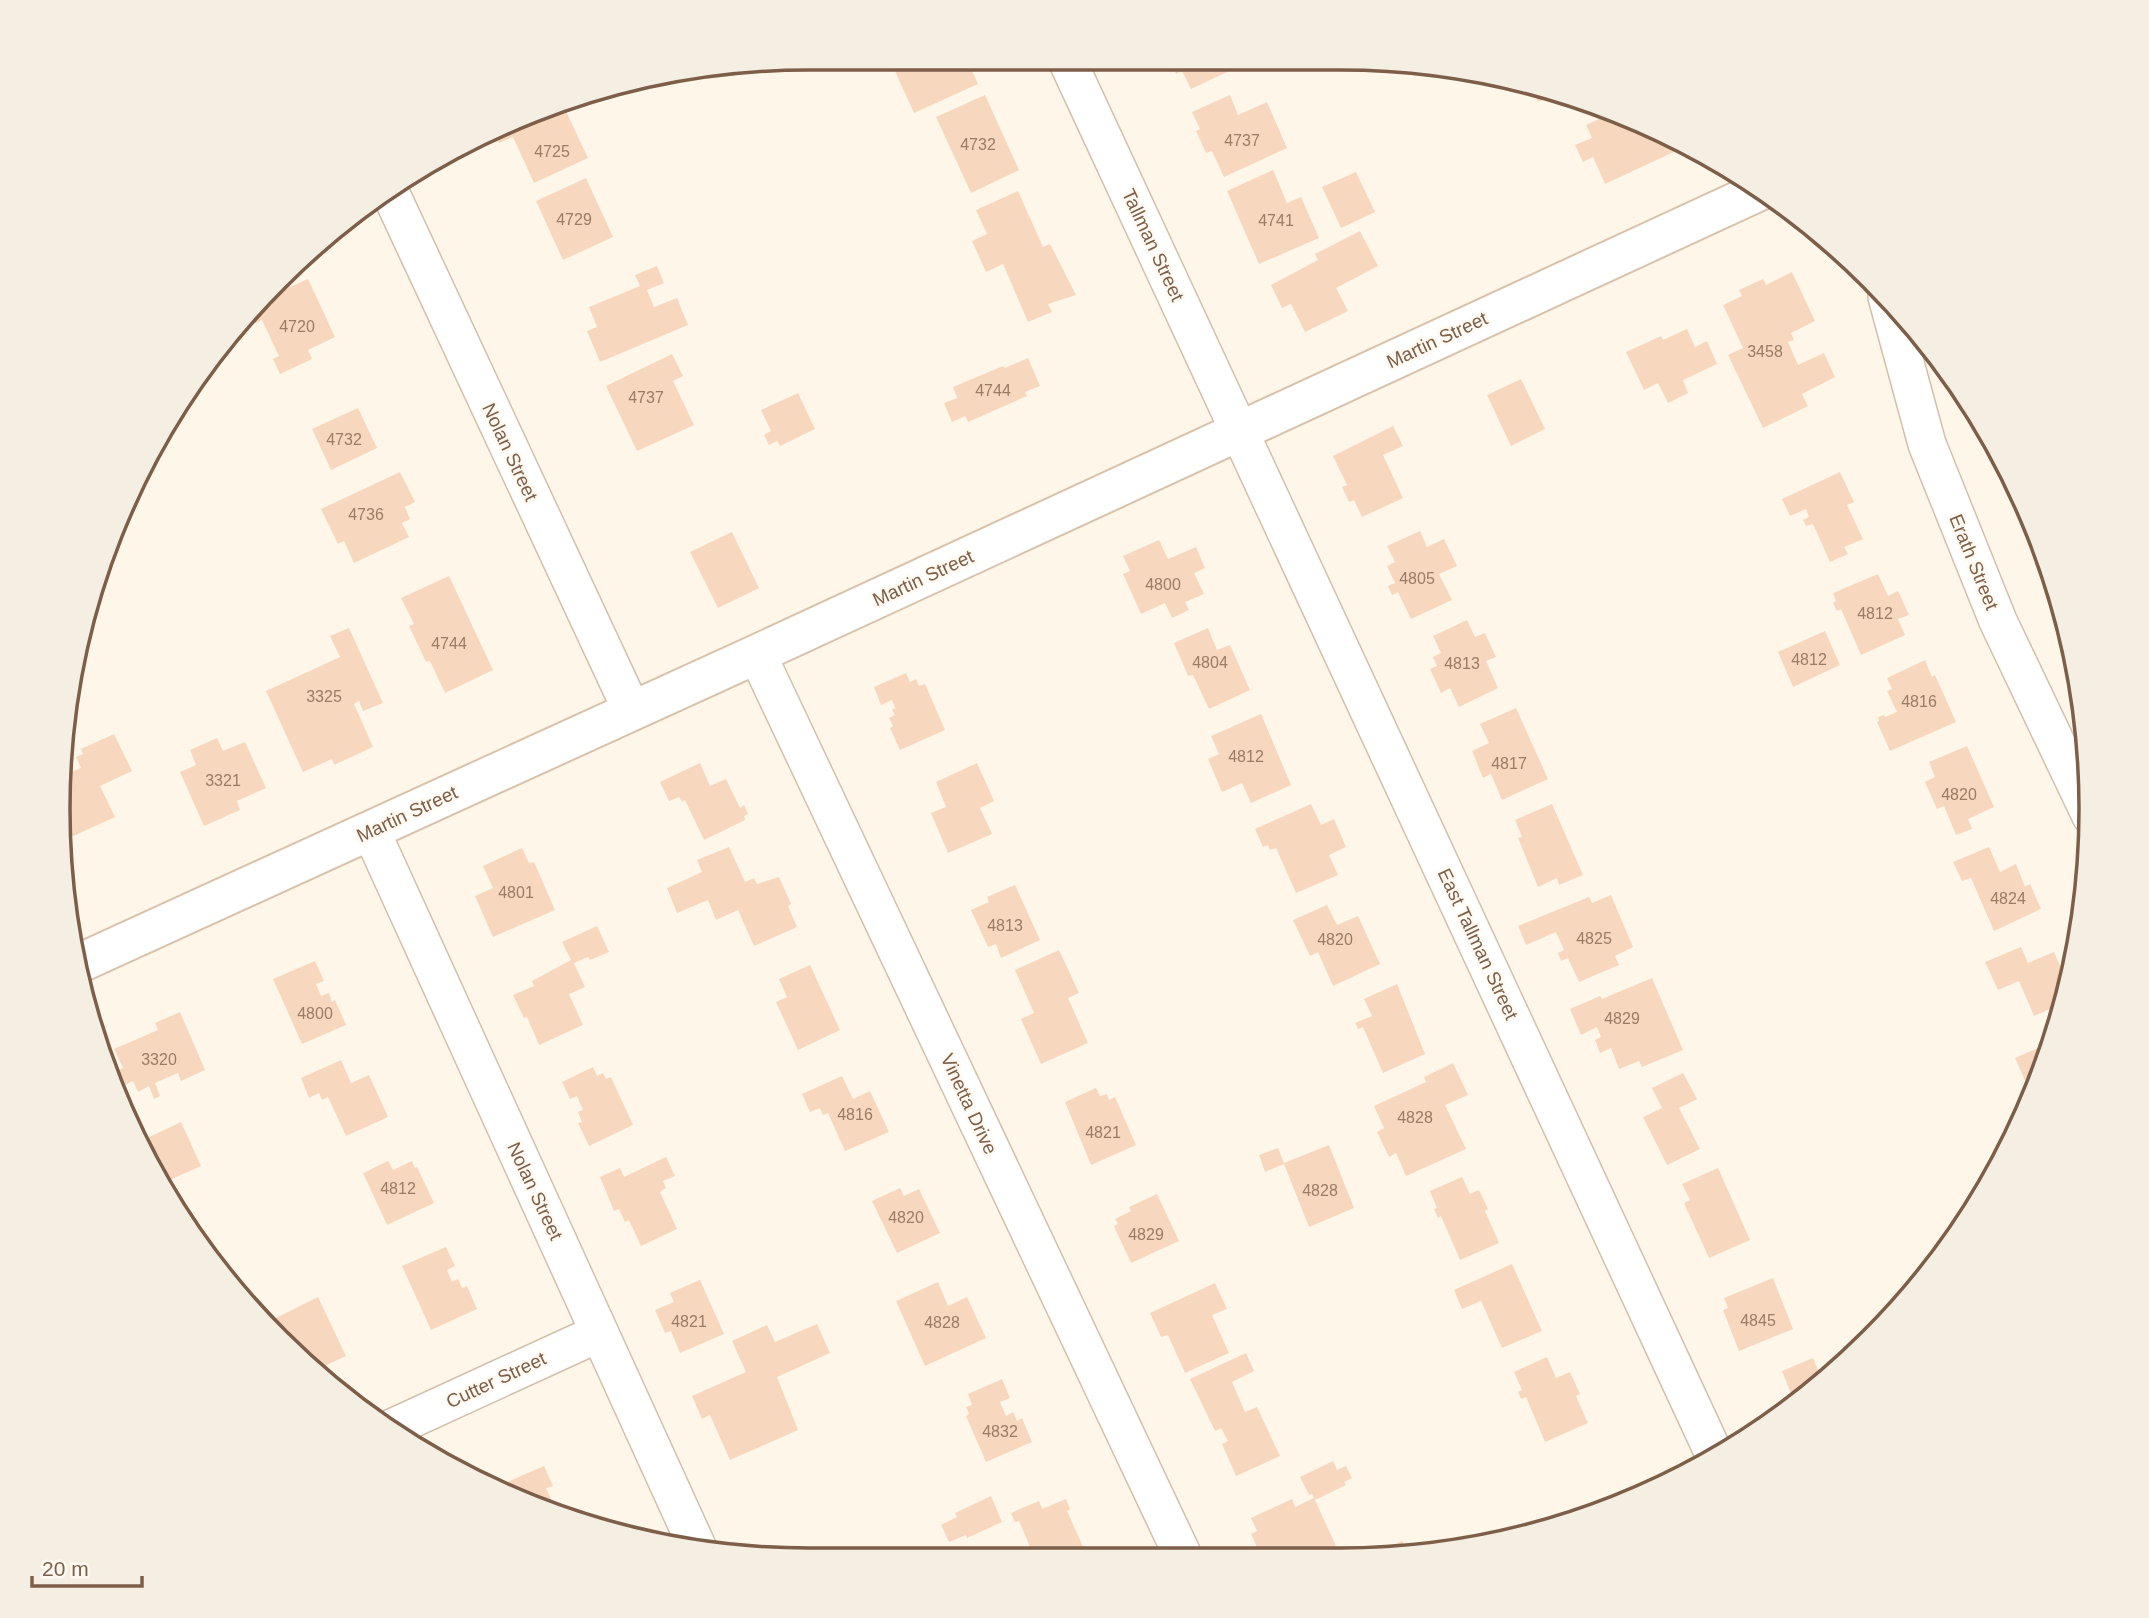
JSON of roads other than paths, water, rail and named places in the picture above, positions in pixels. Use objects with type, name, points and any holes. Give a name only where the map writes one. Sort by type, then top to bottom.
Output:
[{"type":"street","name":"Tallman Street","points":[[1072,70],[1240,431]]},
{"type":"street","name":"Martin Street","points":[[86,960],[757,654],[1751,195]]},
{"type":"street","name":"Nolan Street","points":[[393,199],[632,711]]},
{"type":"street","name":"Erath Street","points":[[1893,319],[1927,444],[1997,621],[2078,783]]},
{"type":"street","name":"East Tallman Street","points":[[1240,431],[1712,1448]]},
{"type":"street","name":"Vinetta Drive","points":[[757,654],[1179,1548]]},
{"type":"street","name":"Nolan Street","points":[[371,831],[693,1539]]},
{"type":"street","name":"Cutter Street","points":[[400,1424],[600,1333]]}]
